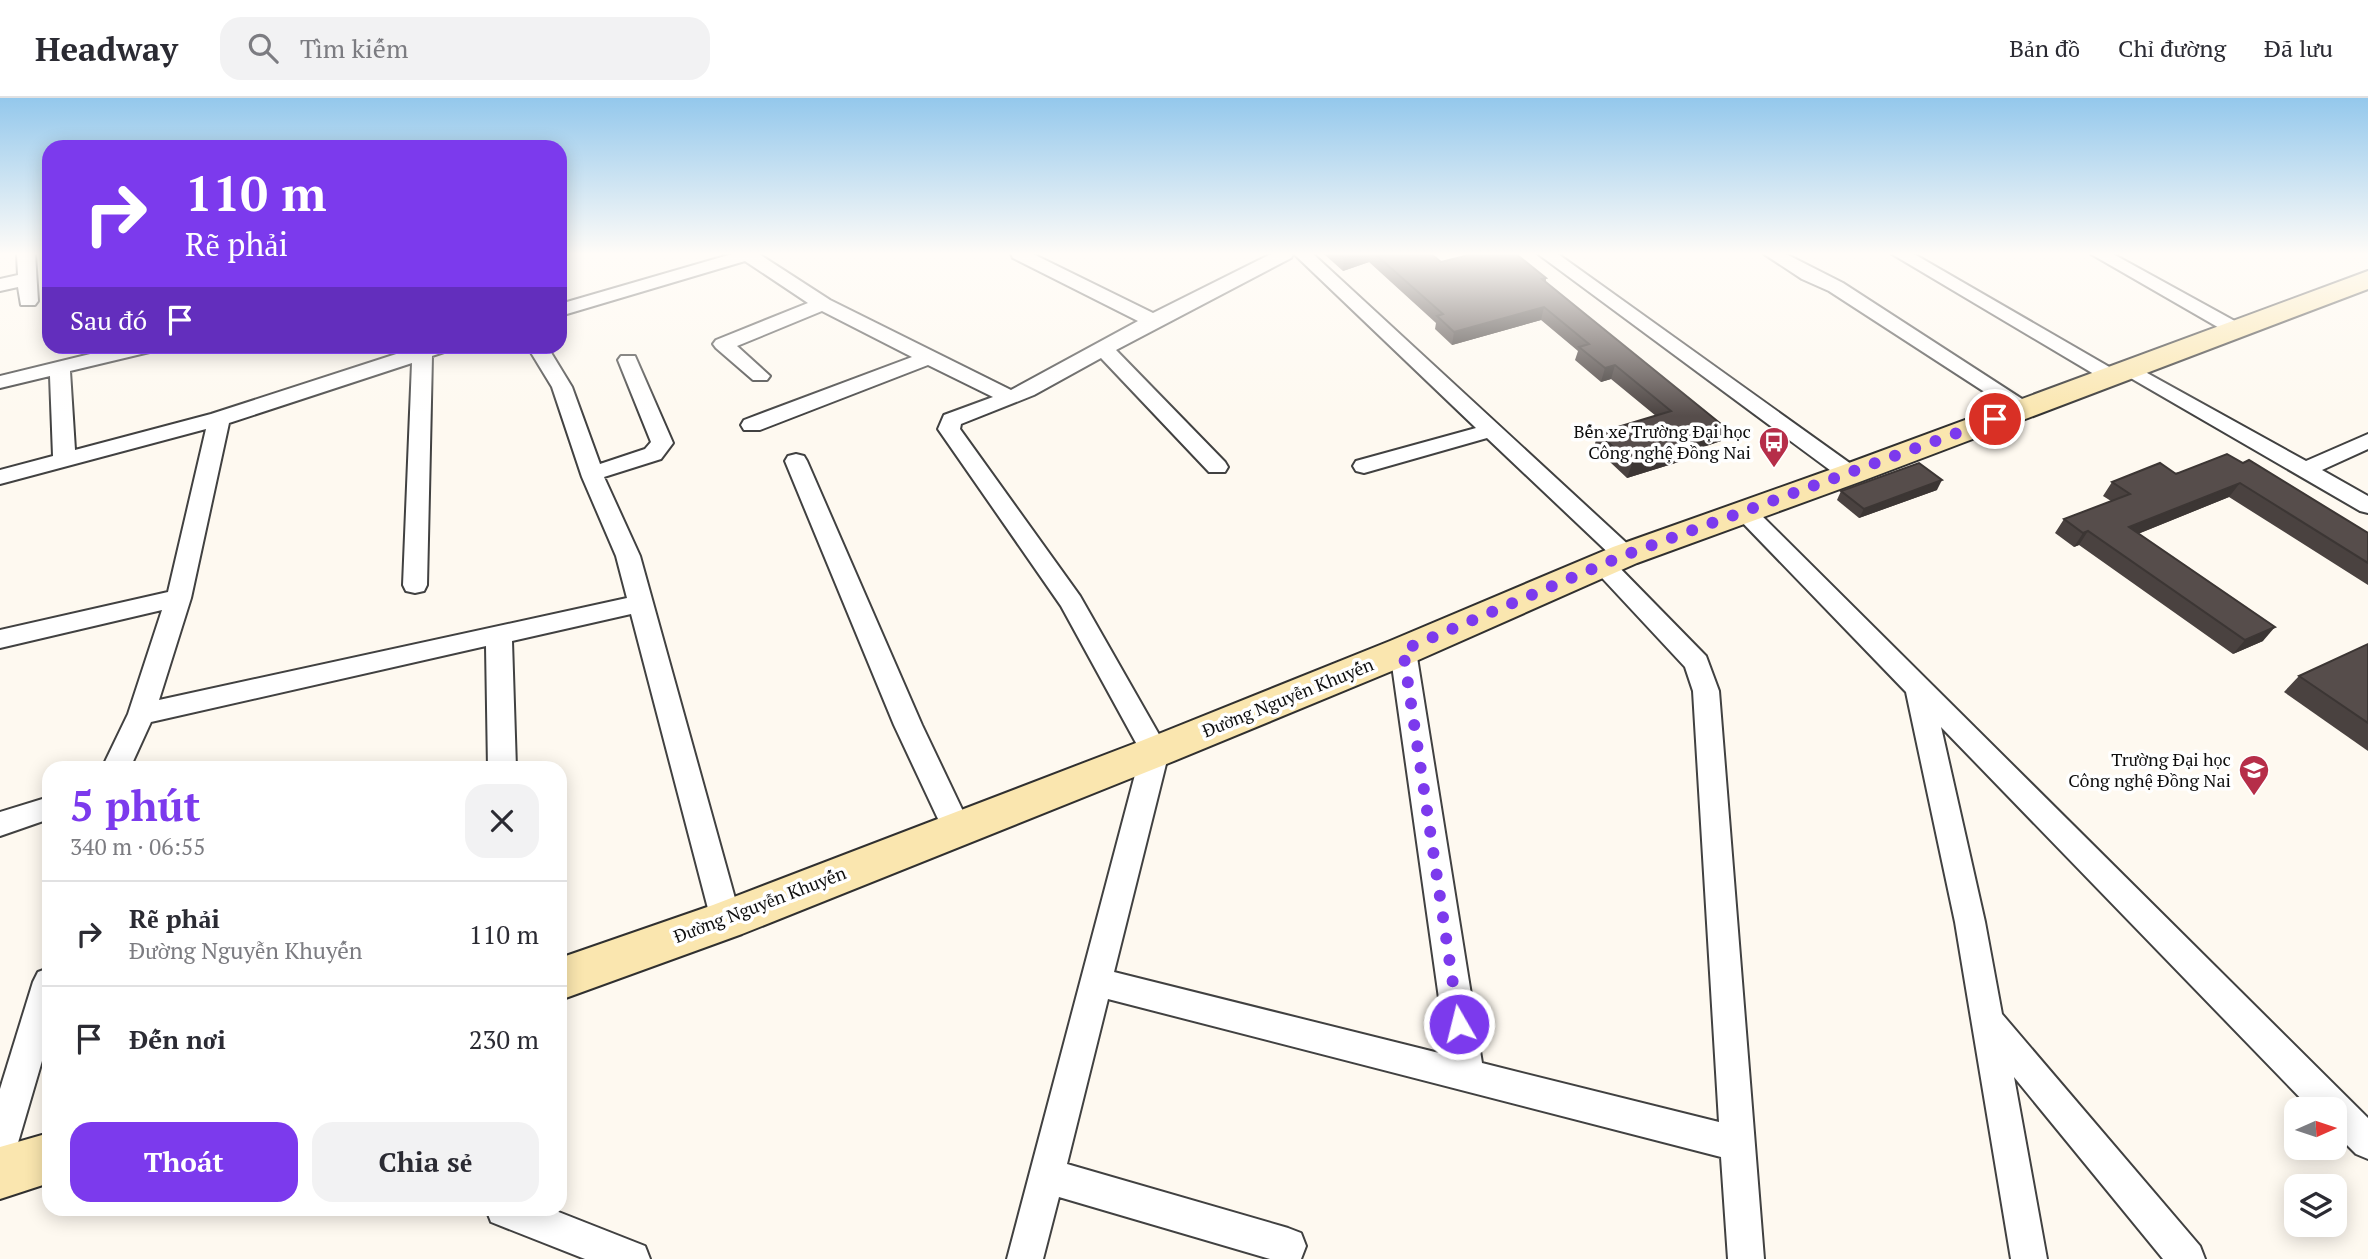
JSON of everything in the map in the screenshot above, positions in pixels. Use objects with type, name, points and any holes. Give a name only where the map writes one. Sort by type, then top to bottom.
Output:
[{"type":"street","points":[[760,376],[723,344],[813,308]]},
{"type":"street","points":[[831,308],[1011,398]]},
{"type":"street","points":[[1128,308],[1153,321]]},
{"type":"street","points":[[1025,1259],[1155,752],[1071,602],[949,429],[952,420],[1052,379],[1178,308]]},
{"type":"street","points":[[1361,308],[1490,430],[1613,560],[1697,663],[1706,691],[1746,1259]]},
{"type":"street","points":[[1621,308],[1850,474]]},
{"type":"street","points":[[1869,308],[2025,408]]},
{"type":"street","points":[[2002,308],[2368,506]]},
{"type":"street","points":[[2198,308],[2235,329]]},
{"type":"street","name":"Đường Nguyễn Khuyến","points":[[567,977],[726,920],[1155,752],[1613,560],[2290,308]]},
{"type":"street","points":[[1104,349],[1217,467]]},
{"type":"street","points":[[0,382],[118,354]]},
{"type":"street","points":[[0,477],[219,419],[422,354],[415,585]]},
{"type":"street","points":[[542,354],[562,387],[592,474],[628,556],[726,920]]},
{"type":"street","points":[[752,425],[930,358]]},
{"type":"street","points":[[592,474],[653,454],[662,443],[628,360]]},
{"type":"street","points":[[60,368],[64,461]]},
{"type":"street","points":[[119,761],[141,713],[179,598],[219,419]]},
{"type":"street","points":[[1364,466],[1490,430]]},
{"type":"street","points":[[2304,470],[2368,441]]},
{"type":"street","points":[[796,461],[908,726],[956,828]]},
{"type":"street","points":[[1745,512],[2368,1142]]},
{"type":"street","points":[[0,639],[179,598]]},
{"type":"street","points":[[141,713],[640,603]]},
{"type":"street","points":[[499,635],[502,761]]},
{"type":"street","points":[[1403,650],[1467,1077]]},
{"type":"street","points":[[1919,689],[1970,922],[2029,1259]]},
{"type":"street","points":[[0,824],[42,810]]},
{"type":"street","points":[[1096,982],[1738,1144]]},
{"type":"street","points":[[0,1146],[42,1005]]},
{"type":"street","points":[[1987,1020],[2187,1259]]},
{"type":"street","points":[[0,1174],[42,1160]]},
{"type":"street","points":[[1046,1176],[1288,1246]]},
{"type":"street","points":[[522,1216],[632,1259]]},
{"type":"building","points":[[1436,308],[1540,308],[1454,332],[1437,316],[1443,314]]},
{"type":"building","points":[[1545,308],[1578,308],[1726,428],[1684,441],[1690,446],[1632,464],[1598,433],[1671,411],[1615,365],[1605,368],[1579,347],[1589,344]]},
{"type":"building","points":[[2227,454],[2243,463],[2249,460],[2368,533],[2368,563],[2240,483],[2129,527],[2275,627],[2245,640],[2088,531],[2083,533],[2064,519],[2130,494],[2112,482],[2160,463],[2176,474]]},
{"type":"building","points":[[1919,463],[1942,480],[1864,509],[1841,491]]},
{"type":"building","points":[[2368,644],[2368,723],[2299,676]]},
{"type":"place","name":"Bến xe Trường Đại học Công nghệ Đồng Nai","points":[[1774,469]]},
{"type":"place","name":"Trường Đại học Công nghệ Đồng Nai","points":[[2254,797]]},
{"type":"route","points":[[1459,1024],[1403,650],[1625,555],[1995,419]]}]
